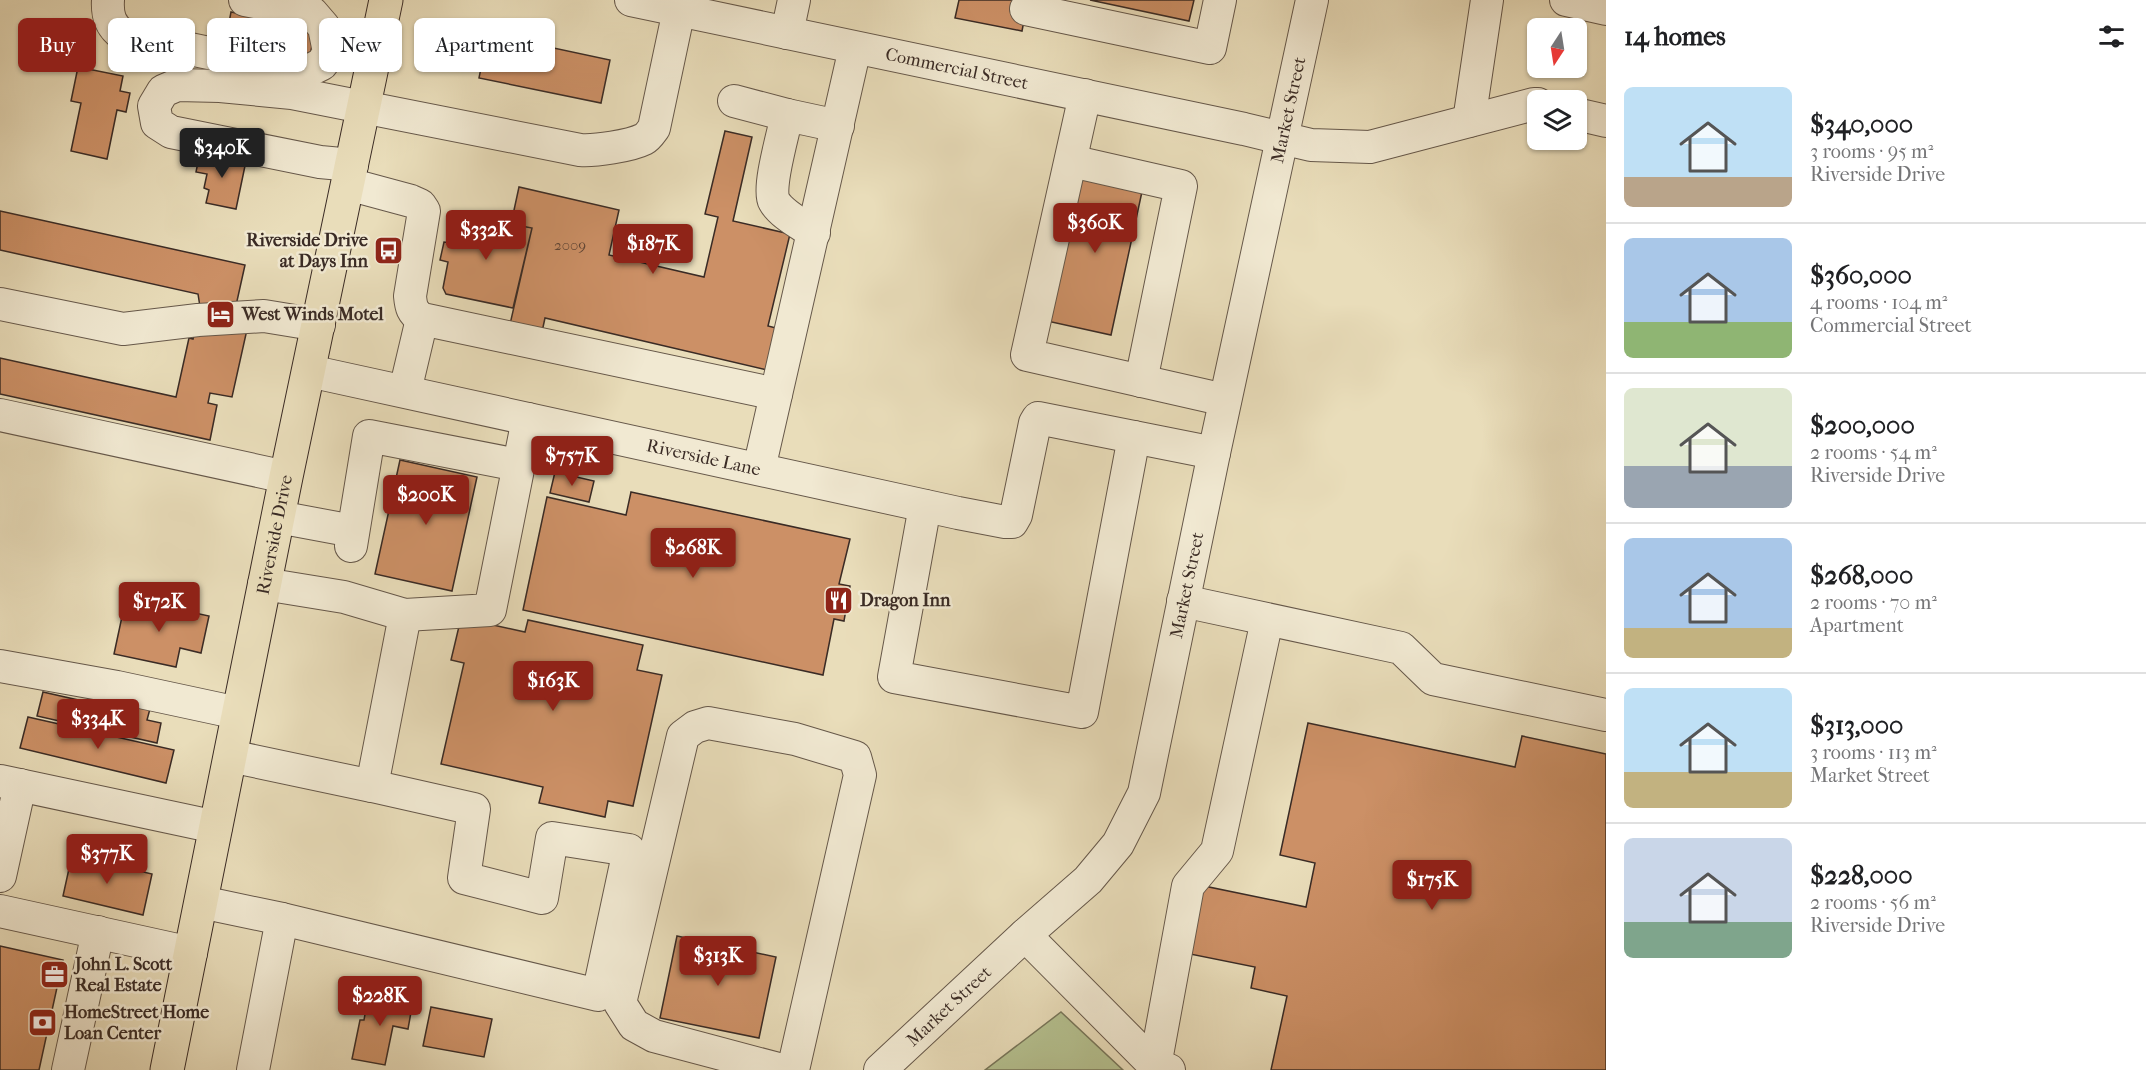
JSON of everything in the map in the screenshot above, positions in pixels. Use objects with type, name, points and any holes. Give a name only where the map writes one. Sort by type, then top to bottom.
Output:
[{"type":"main road","name":"Riverside Drive","points":[[382,18],[386,0]]},
{"type":"main road","name":"Riverside Drive","points":[[167,1070],[264,584],[371,72]]},
{"type":"street","points":[[108,0],[109,16],[114,29],[123,35],[304,73],[319,66]]},
{"type":"street","points":[[245,0],[312,13],[319,21]]},
{"type":"street","name":"Commercial Street","points":[[632,0],[669,6],[1311,145],[1370,147],[1527,106]]},
{"type":"street","points":[[787,33],[794,0]]},
{"type":"street","points":[[1026,9],[1210,48],[1220,0]]},
{"type":"street","name":"Market Street","points":[[880,1070],[1025,935],[1088,880],[1118,844],[1144,793],[1225,400],[1312,0]]},
{"type":"street","points":[[1469,121],[1487,0]]},
{"type":"street","points":[[1566,0],[1606,9]]},
{"type":"street","points":[[669,6],[654,128],[644,139],[606,148],[591,151],[580,150],[292,93],[220,86],[177,85],[163,91],[154,106],[157,123],[171,132],[320,162],[420,205],[424,211],[410,296],[411,308],[422,319],[776,394]]},
{"type":"street","points":[[759,469],[855,48]]},
{"type":"street","points":[[1085,95],[1027,355],[1225,400]]},
{"type":"street","points":[[734,102],[838,126]]},
{"type":"street","points":[[787,115],[771,187],[773,200],[781,209],[814,233]]},
{"type":"street","points":[[1587,117],[1606,121]]},
{"type":"street","points":[[1071,161],[1181,186],[1141,381]]},
{"type":"street","points":[[0,304],[123,329],[198,320],[264,316],[318,325]]},
{"type":"street","points":[[405,392],[422,319]]},
{"type":"street","name":"Riverside Lane","points":[[309,370],[925,506],[1012,522],[1016,515],[1035,423],[1038,418],[1134,437]]},
{"type":"street","points":[[0,415],[286,477]]},
{"type":"street","points":[[264,584],[344,597],[405,615],[490,610],[528,418]]},
{"type":"street","points":[[278,517],[352,538],[369,436],[518,465]]},
{"type":"street","points":[[925,506],[894,677],[1082,712],[1134,437],[1214,453]]},
{"type":"street","points":[[1183,602],[1401,648],[1433,679],[1606,715]]},
{"type":"street","points":[[372,786],[405,615]]},
{"type":"street","points":[[1162,1068],[1188,886],[1217,851],[1267,620]]},
{"type":"street","points":[[0,666],[117,687],[238,713]]},
{"type":"street","points":[[782,1070],[654,1036],[634,1025],[620,1003],[683,736],[695,726],[708,723],[795,739],[855,757],[860,775],[793,1070]]},
{"type":"street","points":[[201,902],[282,919],[598,995],[629,850],[552,838],[542,898],[464,878],[474,809],[230,756]]},
{"type":"street","points":[[0,876],[10,783],[216,827]]},
{"type":"street","points":[[0,911],[191,953]]},
{"type":"street","points":[[253,1070],[282,919]]},
{"type":"street","points":[[68,1070],[98,932]]},
{"type":"street","points":[[1025,935],[1162,1068]]},
{"type":"green space","points":[[1061,1012],[1123,1070],[985,1070]]},
{"type":"building","points":[[959,0],[1028,0],[1022,31],[955,18]]},
{"type":"building","points":[[1090,0],[1194,0],[1189,21]]},
{"type":"building","points":[[231,12],[259,18],[230,18]]},
{"type":"building","points":[[307,28],[315,30],[309,61],[307,61]]},
{"type":"building","points":[[555,48],[610,60],[601,103],[479,78],[480,72],[555,72]]},
{"type":"building","points":[[96,71],[123,76],[120,91],[130,93],[126,112],[117,110],[107,159],[71,151],[81,103],[71,101],[77,72]]},
{"type":"building","points":[[725,131],[752,137],[733,221],[790,234],[768,326],[776,328],[767,370],[545,318],[540,341],[508,333],[532,228],[511,224],[519,187],[619,210],[609,255],[704,277],[718,217],[705,214]]},
{"type":"building","points":[[200,152],[246,161],[236,209],[206,203],[209,190],[204,188],[207,174],[196,172]]},
{"type":"building","points":[[1079,173],[1143,187],[1111,335],[1047,321]]},
{"type":"building","name":"West Winds Motel","points":[[0,211],[245,265],[237,301],[246,334],[232,397],[210,393],[208,403],[217,405],[210,440],[0,394],[0,358],[176,397],[189,338],[193,339],[196,326],[203,326],[198,294],[0,250]]},
{"type":"building","points":[[462,215],[532,228],[513,308],[446,294],[443,288],[448,262],[440,260],[444,242],[452,243]]},
{"type":"building","points":[[400,460],[477,477],[452,591],[375,574]]},
{"type":"building","points":[[555,472],[594,481],[589,502],[550,493]]},
{"type":"building","points":[[631,492],[850,539],[839,584],[850,586],[844,621],[834,619],[823,675],[523,610],[547,497],[626,515]]},
{"type":"building","points":[[126,598],[209,616],[201,653],[180,648],[176,667],[114,654]]},
{"type":"building","points":[[461,618],[525,632],[528,620],[643,645],[637,670],[662,675],[633,806],[608,801],[605,817],[539,803],[543,787],[441,764],[464,663],[451,660]]},
{"type":"building","points":[[43,692],[105,706],[108,694],[151,705],[147,720],[161,723],[157,743],[37,716]]},
{"type":"building","points":[[28,717],[174,750],[166,783],[20,748]]},
{"type":"building","points":[[1308,723],[1515,767],[1522,736],[1606,754],[1606,1070],[1271,1070],[1287,996],[1251,988],[1255,967],[1185,953],[1199,885],[1306,907],[1315,863],[1280,855]]},
{"type":"building","points":[[72,855],[152,874],[143,915],[63,896]]},
{"type":"building","points":[[677,936],[776,957],[759,1038],[660,1018]]},
{"type":"building","points":[[0,946],[63,960],[39,1070],[0,1070]]},
{"type":"building","points":[[369,992],[413,1001],[408,1029],[393,1026],[385,1065],[352,1059],[360,1020],[364,1020]]},
{"type":"building","points":[[431,1007],[492,1019],[484,1057],[423,1046]]},
{"type":"place","name":"Riverside Drive at Days Inn","points":[[389,250]]},
{"type":"place","name":"West Winds Motel","points":[[221,314]]},
{"type":"place","name":"Dragon Inn","points":[[839,600]]},
{"type":"place","name":"John L. Scott Real Estate","points":[[54,974]]},
{"type":"place","name":"HomeStreet Home Loan Center","points":[[43,1022]]}]
